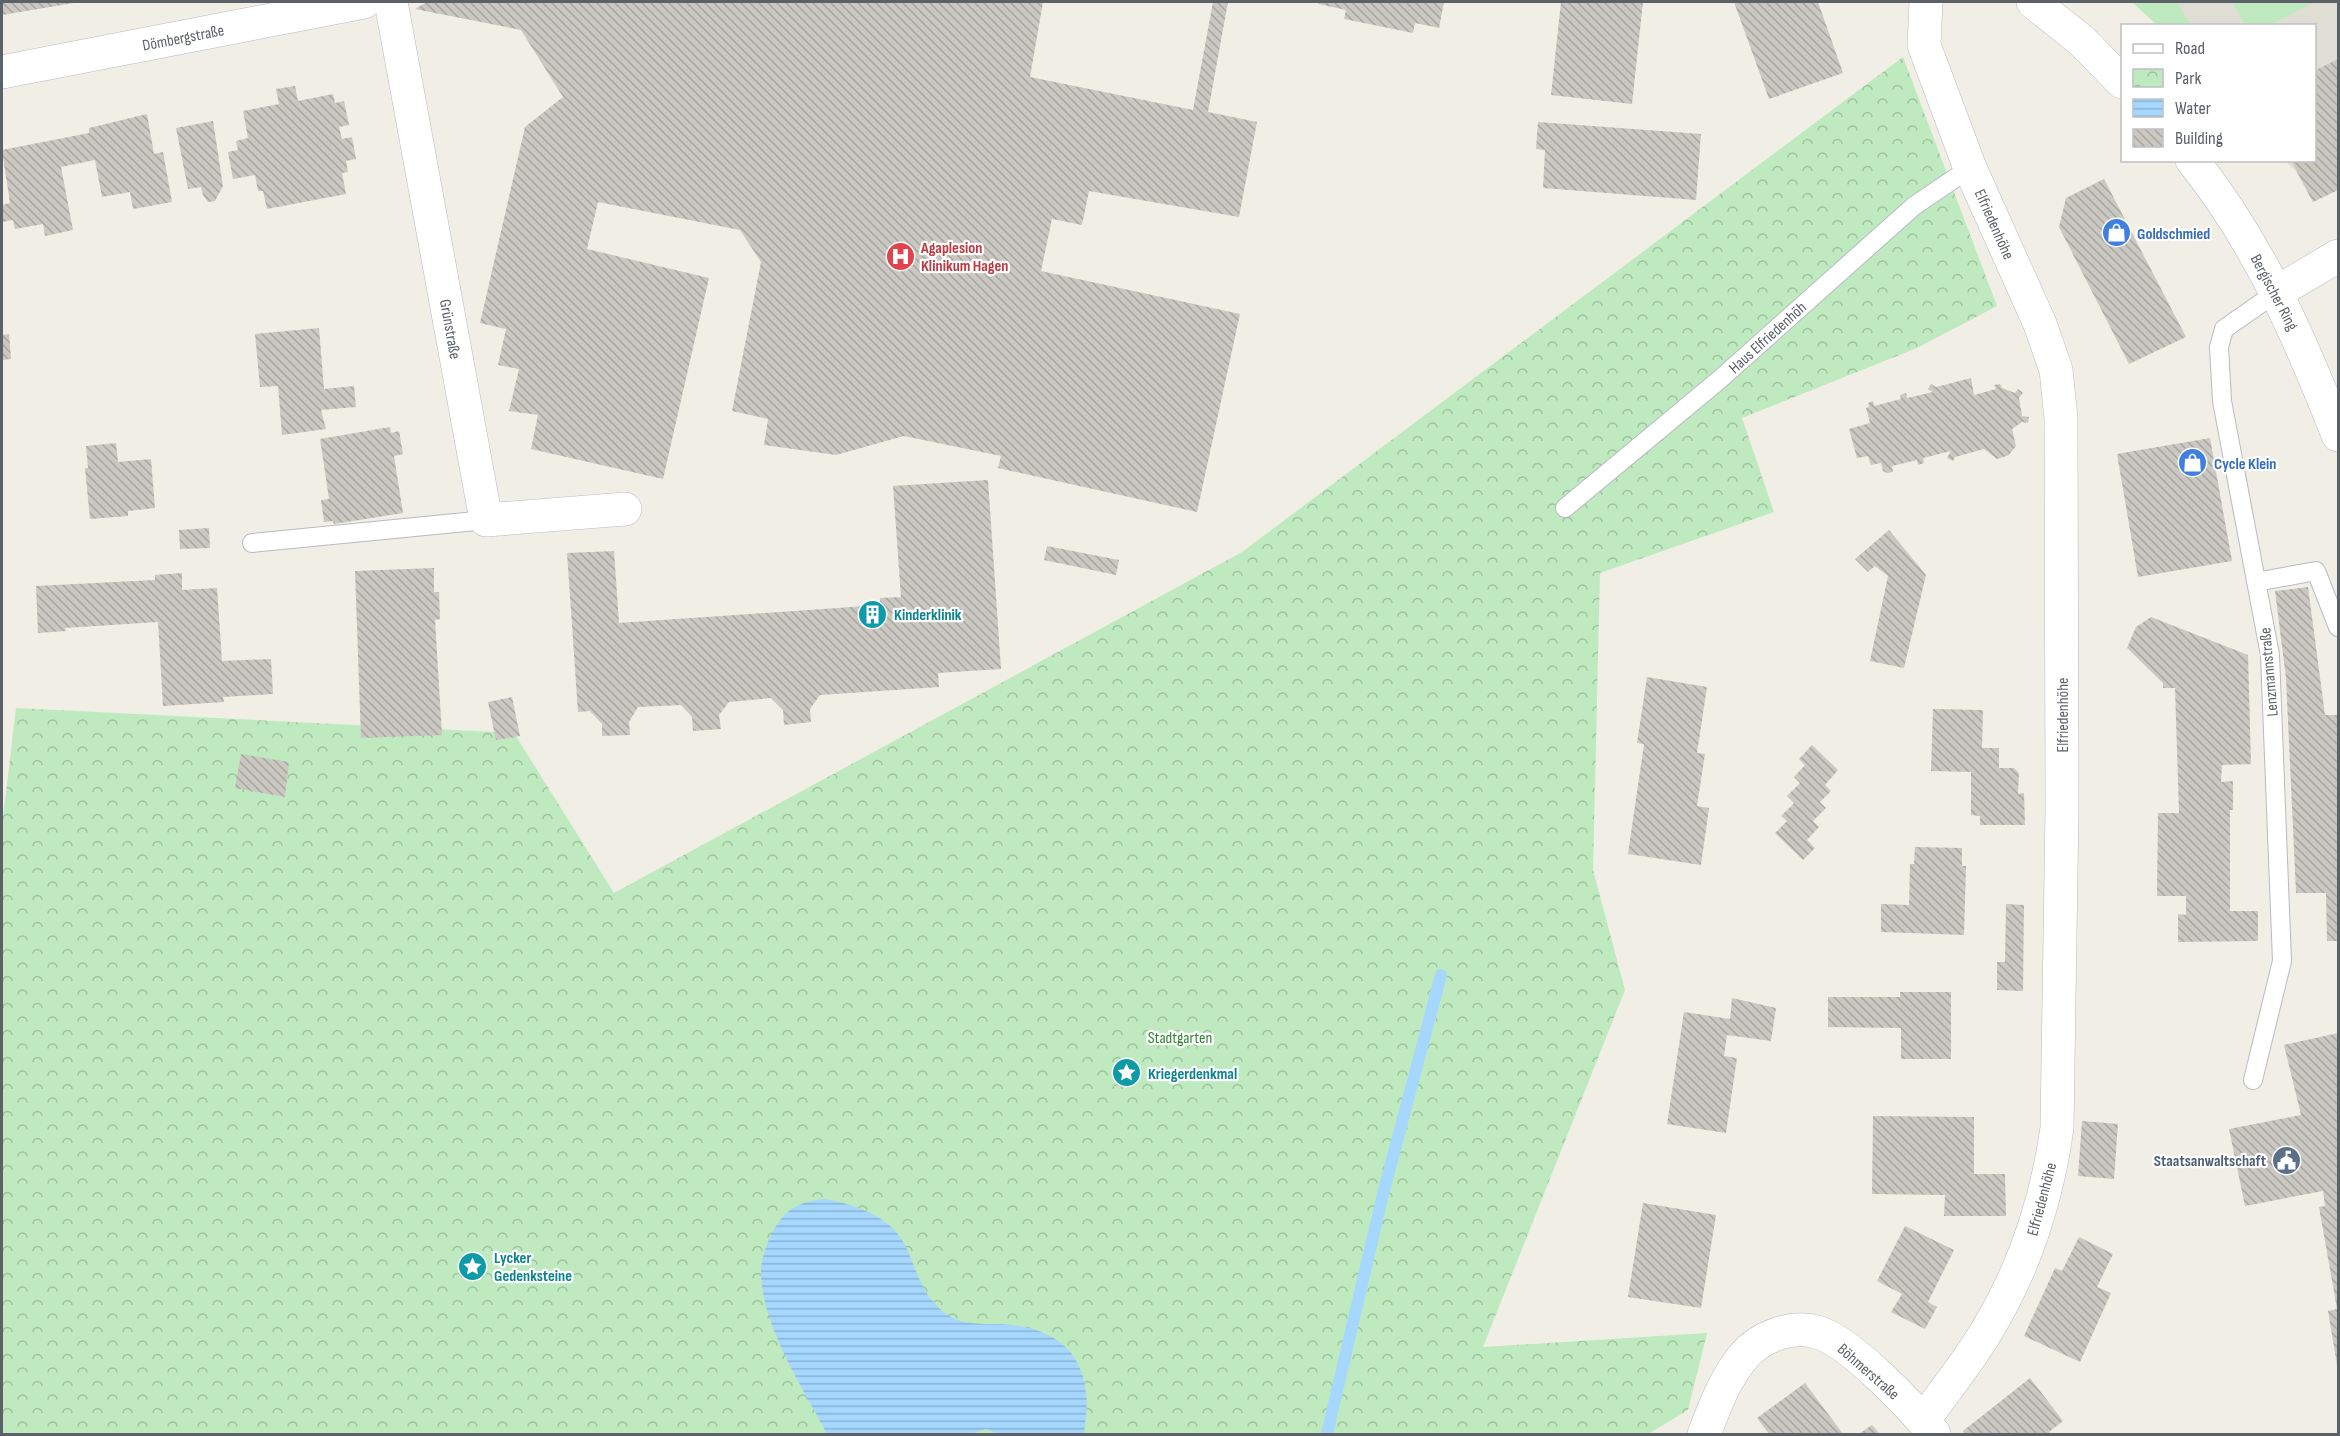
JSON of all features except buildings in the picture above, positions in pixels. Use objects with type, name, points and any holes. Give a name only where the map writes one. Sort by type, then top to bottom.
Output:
[{"type":"street","name":"Dömbergstraße","points":[[2,72],[364,2]]},
{"type":"street","name":"Grünstraße","points":[[391,2],[486,520]]},
{"type":"street","name":"Elfriedenhöhe","points":[[1926,2],[1924,45],[1970,168],[2040,324],[2056,370],[2061,418],[2062,809],[2057,1128],[2050,1180],[2031,1239],[2013,1284],[1928,1428]]},
{"type":"street","points":[[2033,2],[2082,41],[2121,81]]},
{"type":"street","name":"Bergischer Ring","points":[[2194,162],[2216,190],[2277,292],[2312,367],[2338,435]]},
{"type":"street","points":[[2277,292],[2338,256]]},
{"type":"street","points":[[486,520],[625,509]]},
{"type":"street","name":"Böhmerstraße","points":[[1704,1434],[1722,1388],[1744,1355],[1766,1338],[1795,1329],[1819,1332],[1840,1344],[1876,1374],[1928,1428]]},
{"type":"lane","name":"Haus Elfriedenhöh","points":[[1565,508],[1719,380],[1914,206],[1970,168]]},
{"type":"lane","name":"Lenzmannstraße","points":[[2253,1080],[2282,961],[2270,655],[2222,401],[2219,347],[2224,329],[2277,292]]},
{"type":"lane","points":[[252,543],[486,520]]},
{"type":"lane","points":[[2256,582],[2316,571],[2338,627]]},
{"type":"shaded area","points":[[2132,2],[2338,2],[2338,190],[2313,202],[2295,170],[2286,162],[2316,162],[2316,24],[2156,24]]},
{"type":"green space","points":[[2132,2],[2177,2],[2190,24],[2156,24]]},
{"type":"green space","points":[[2232,2],[2315,2],[2272,24],[2244,24]]},
{"type":"green space","name":"Stadtgarten","points":[[1903,57],[1997,306],[1917,348],[1742,418],[1774,512],[1600,573],[1593,870],[1625,990],[1483,1347],[1707,1333],[1688,1410],[1648,1434],[2,1434],[2,826],[16,708],[514,733],[614,893],[1242,552]]},
{"type":"water","points":[[824,1199],[845,1203],[866,1211],[893,1229],[906,1247],[923,1287],[936,1305],[952,1318],[972,1323],[1016,1325],[1058,1340],[1077,1361],[1083,1376],[1087,1409],[1084,1434],[999,1434],[986,1429],[971,1434],[827,1434],[776,1336],[763,1295],[761,1275],[766,1246],[778,1223],[794,1207]]},
{"type":"waterway","points":[[1327,1434],[1383,1194],[1441,975]]},
{"type":"place","name":"Goldschmied","points":[[2116,233]]},
{"type":"place","name":"Agaplesion Klinikum Hagen","points":[[900,256]]},
{"type":"place","name":"Cycle Klein","points":[[2193,463]]},
{"type":"place","name":"Kinderklinik","points":[[873,614]]},
{"type":"place","name":"Kriegerdenkmal","points":[[1127,1073]]},
{"type":"place","name":"Staatsanwaltschaft","points":[[2287,1160]]},
{"type":"place","name":"Lycker Gedenksteine","points":[[473,1266]]}]
